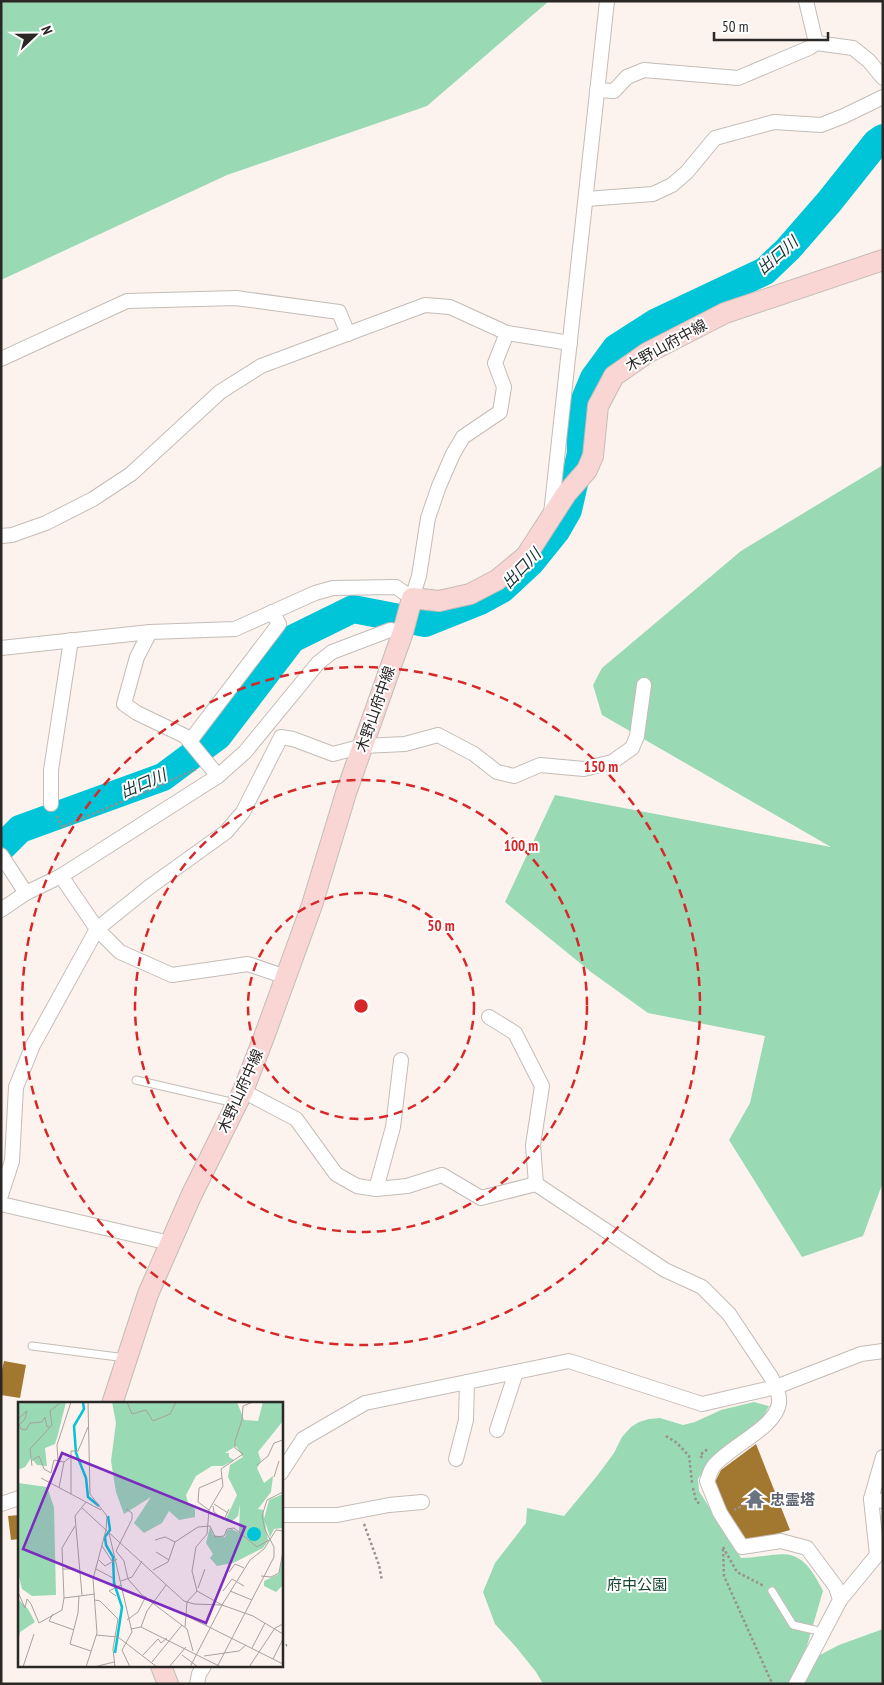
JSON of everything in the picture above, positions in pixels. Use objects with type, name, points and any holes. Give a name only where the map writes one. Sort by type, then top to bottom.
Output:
[{"type":"main road","name":"木野山府中線","points":[[113,1402],[148,1294],[191,1196],[239,1097],[286,977],[312,905],[346,793],[411,601],[439,601],[470,594],[497,580],[526,556],[566,494],[587,470],[593,456],[598,406],[614,376],[647,353],[725,313],[883,260]]},
{"type":"main road","points":[[162,1668],[168,1684]]},
{"type":"street","points":[[550,520],[607,1]]},
{"type":"street","points":[[806,1],[816,43]]},
{"type":"street","points":[[597,90],[614,91],[627,77],[644,70],[738,78],[809,48],[816,43],[853,48],[883,78]]},
{"type":"street","points":[[586,199],[653,194],[672,184],[688,172],[715,138],[774,122],[822,125],[883,97]]},
{"type":"street","points":[[1,359],[127,301],[236,298],[339,312],[348,334]]},
{"type":"street","points":[[1,536],[12,535],[46,523],[101,494],[131,474],[220,392],[261,366],[425,304],[450,307],[507,333],[570,343]]},
{"type":"street","points":[[1,648],[150,632],[235,629],[315,593],[333,588],[396,587],[411,601],[419,576],[428,518],[453,454],[463,437],[500,412],[504,387],[495,363],[507,333]]},
{"type":"street","points":[[190,741],[279,624],[272,612]]},
{"type":"street","points":[[1,910],[26,893],[61,876],[218,776],[246,752],[318,663],[332,652],[390,630],[402,632]]},
{"type":"street","points":[[150,632],[137,657],[124,704],[137,713],[185,736],[218,776]]},
{"type":"street","points":[[51,804],[51,770],[71,640]]},
{"type":"street","points":[[1,1195],[12,1161],[8,1120],[16,1087],[33,1045],[96,929],[148,888],[226,832],[243,812],[281,737],[293,739],[332,754],[363,746],[405,744],[438,735],[474,754],[497,772],[514,776],[540,764],[584,769],[612,762],[632,748],[638,736],[644,685]]},
{"type":"street","points":[[5,860],[26,893]]},
{"type":"street","points":[[61,876],[96,929],[120,952],[172,974],[248,964],[286,977]]},
{"type":"street","points":[[489,1017],[515,1034],[542,1086],[533,1145],[536,1184]]},
{"type":"street","points":[[376,1189],[394,1127],[401,1060]]},
{"type":"street","points":[[239,1097],[296,1118],[336,1174],[357,1186],[376,1189],[406,1186],[442,1175],[481,1198],[536,1184],[665,1270],[702,1287],[729,1314],[771,1377],[776,1387],[779,1403],[771,1420],[752,1436],[740,1443],[712,1468],[707,1481],[720,1513],[742,1547],[781,1540],[806,1548],[836,1587],[840,1600]]},
{"type":"street","points":[[1,1204],[170,1243]]},
{"type":"street","points":[[282,1471],[303,1439],[365,1403],[569,1361],[702,1404],[776,1387],[861,1354],[883,1351]]},
{"type":"street","points":[[497,1430],[516,1372]]},
{"type":"street","points":[[456,1459],[466,1420],[467,1382]]},
{"type":"street","points":[[796,1684],[840,1600],[877,1555],[877,1500],[883,1457]]},
{"type":"street","points":[[1,1504],[18,1498]]},
{"type":"street","points":[[282,1515],[337,1515],[389,1505],[422,1502]]},
{"type":"street","points":[[197,1684],[203,1668]]},
{"type":"lane","points":[[136,1080],[239,1097]]},
{"type":"lane","points":[[32,1346],[126,1358]]},
{"type":"lane","points":[[772,1591],[793,1625],[824,1632]]},
{"type":"path","points":[[62,827],[209,763]]},
{"type":"path","points":[[666,1436],[677,1443],[690,1456],[691,1479],[696,1501]]},
{"type":"path","points":[[732,1510],[748,1503]]},
{"type":"path","points":[[359,1511],[379,1565],[382,1581]]},
{"type":"path","points":[[768,1684],[771,1681],[724,1576],[723,1547],[737,1572],[772,1591]]},
{"type":"path","points":[[282,1646],[286,1645]]},
{"type":"green space","points":[[1,1],[549,1],[427,106],[227,175],[1,280]]},
{"type":"green space","points":[[883,465],[883,1182],[863,1236],[802,1257],[729,1140],[750,1103],[765,1036],[648,1013],[591,972],[505,902],[555,795],[831,847],[602,715],[593,685],[602,668],[741,551]]},
{"type":"green space","name":"府中公園","points":[[754,1402],[769,1406],[763,1418],[713,1457],[698,1479],[699,1491],[741,1558],[780,1554],[789,1555],[798,1558],[806,1564],[814,1575],[823,1591],[806,1649],[818,1656],[839,1645],[883,1629],[883,1684],[543,1684],[516,1647],[495,1624],[483,1592],[495,1563],[526,1523],[527,1508],[564,1516],[614,1453],[622,1437],[631,1427],[639,1422],[660,1418],[683,1425],[695,1422],[721,1410]]},
{"type":"building","points":[[4,1361],[26,1365],[20,1398],[1,1395],[1,1374]]},
{"type":"building","points":[[756,1444],[790,1530],[744,1543],[714,1484],[721,1470]]},
{"type":"building","points":[[18,1515],[18,1539],[11,1540],[8,1516]]},
{"type":"waterway","name":"出口川","points":[[1,848],[20,829],[163,777],[218,736],[292,639],[353,609],[425,623],[480,601],[502,589],[531,562],[556,531],[568,510],[581,453],[580,419],[584,402],[594,378],[616,348],[655,323],[765,271],[788,249],[829,202],[876,143],[883,138]]},
{"type":"place","name":"忠霊塔","points":[[755,1499]]}]
